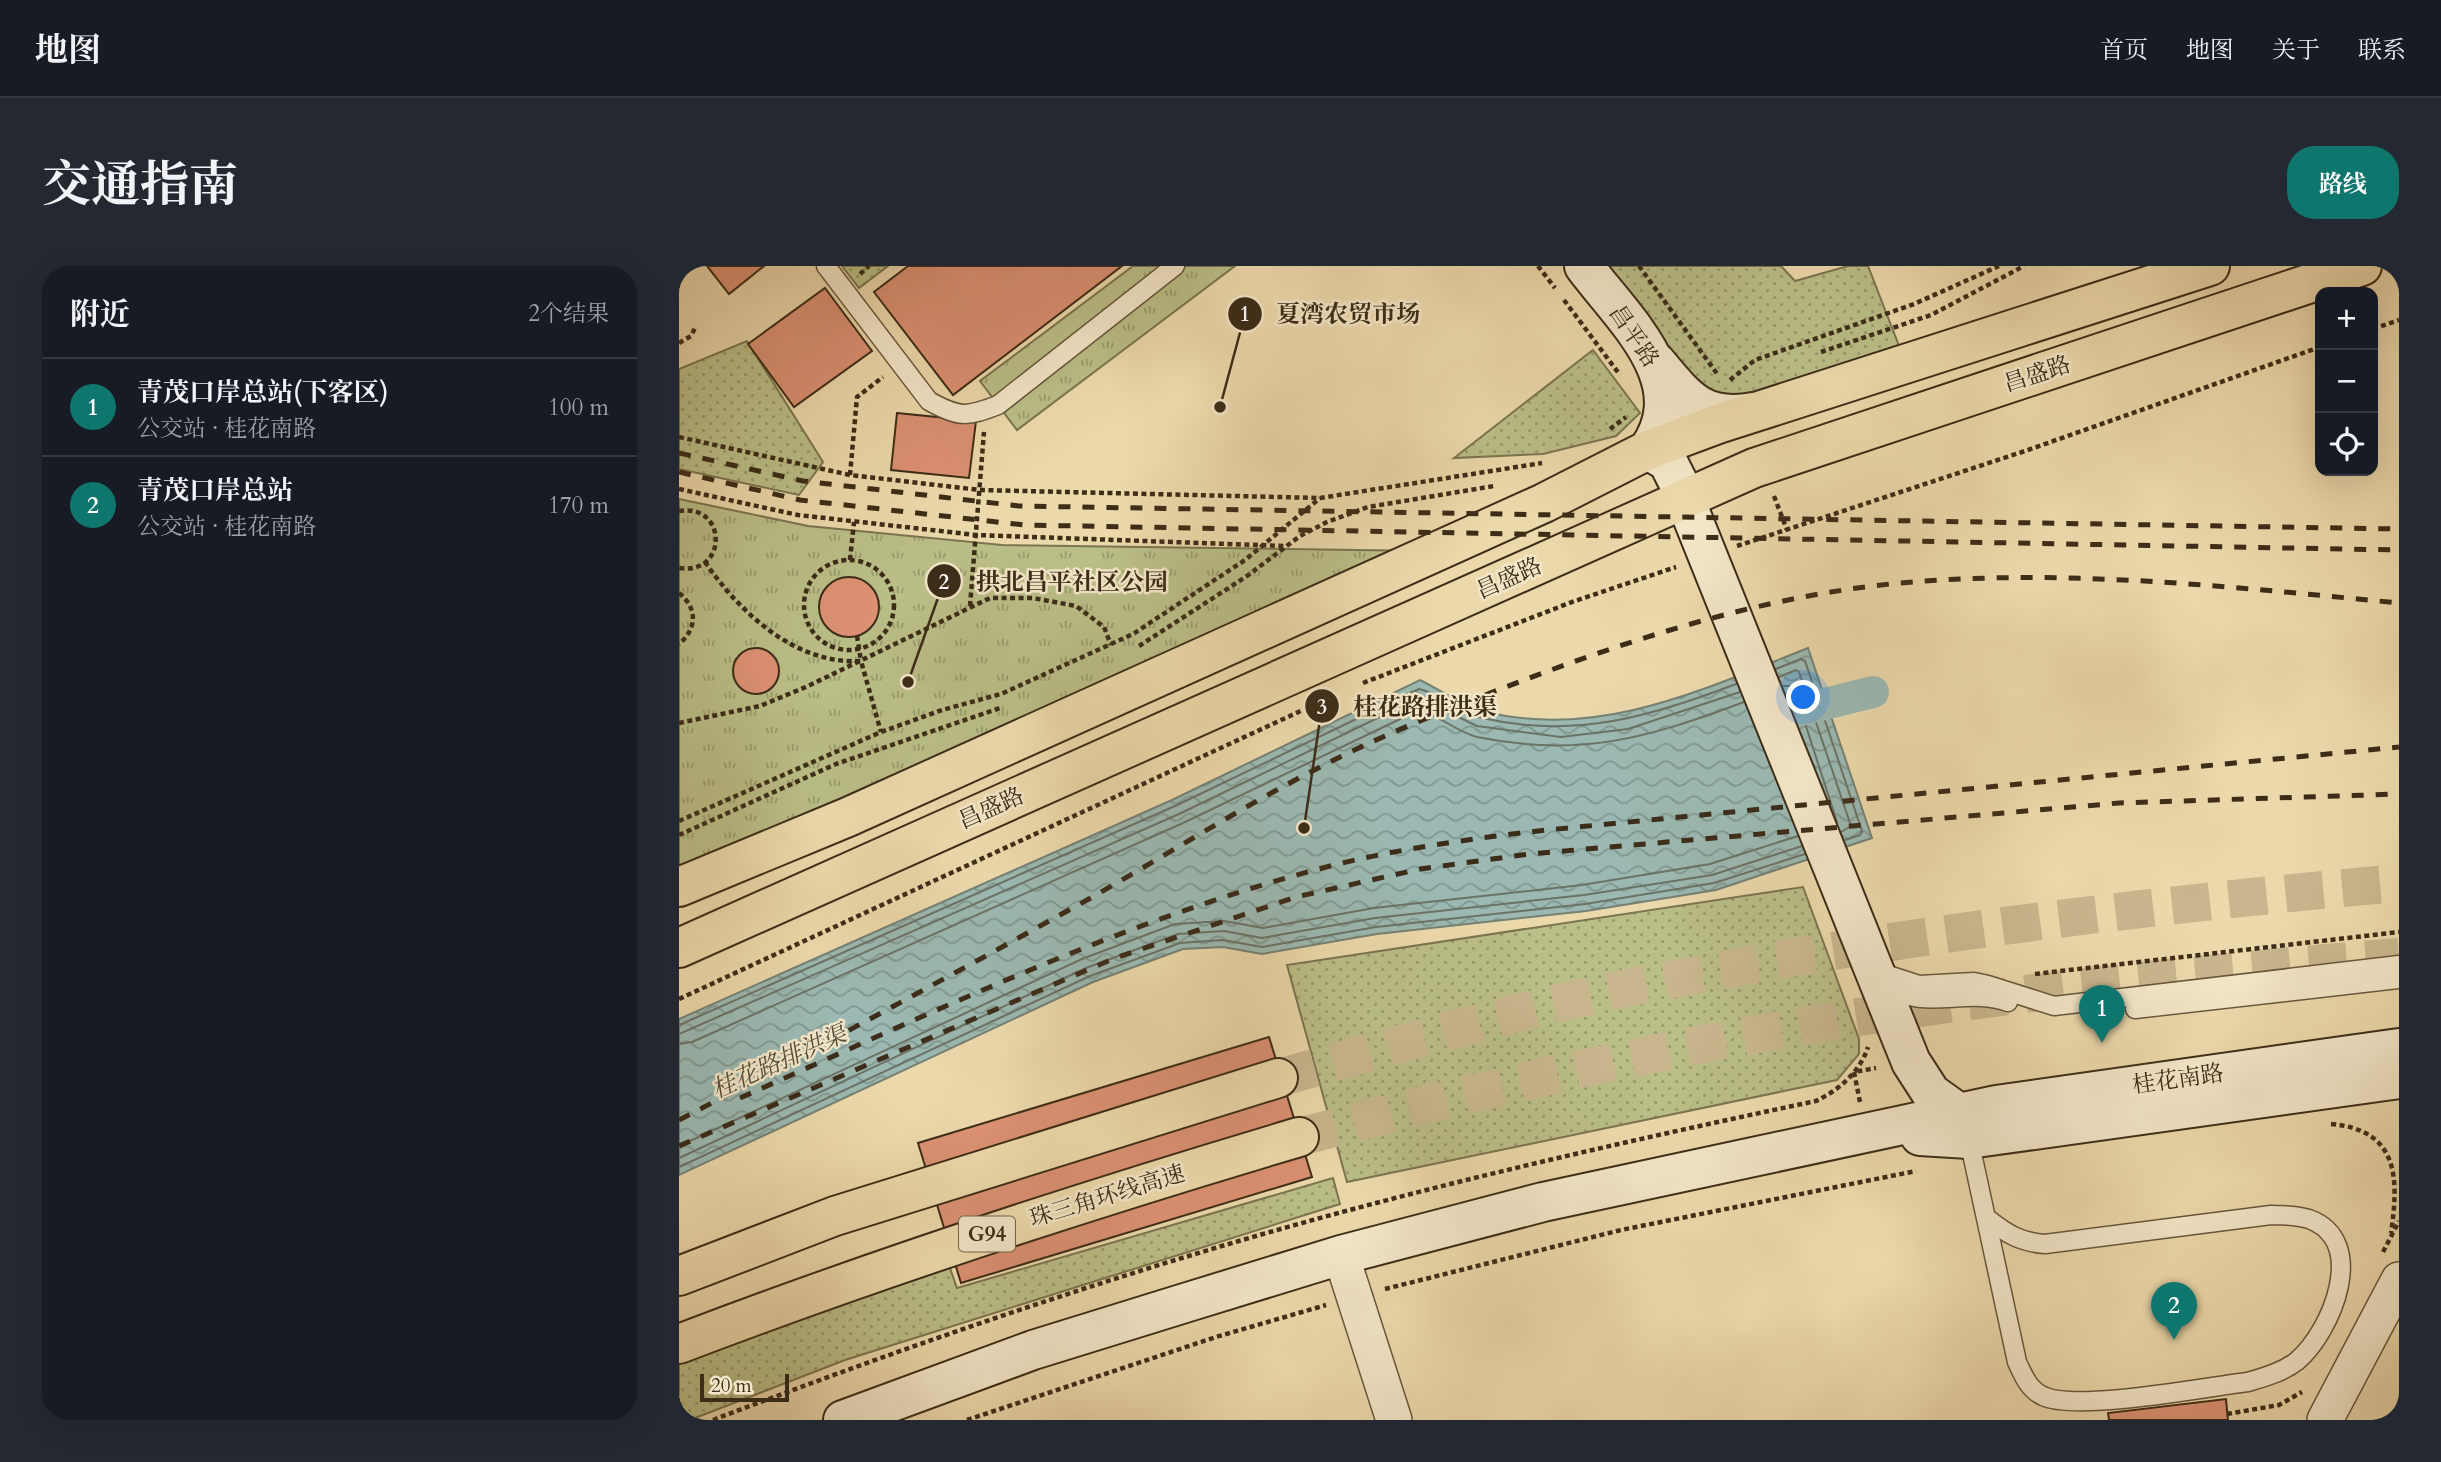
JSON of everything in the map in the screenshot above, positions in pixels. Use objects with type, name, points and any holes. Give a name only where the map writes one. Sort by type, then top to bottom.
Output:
[{"type":"main road","points":[[679,887],[848,817],[1544,503],[1665,444],[1758,393],[2210,266]]},
{"type":"main road","name":"昌盛路","points":[[679,948],[1681,491],[2362,266]]},
{"type":"main road","points":[[679,1276],[835,1216],[1278,1078]]},
{"type":"main road","name":"珠三角环线高速","points":[[679,1344],[783,1304],[1090,1199],[1299,1137]]},
{"type":"street","name":"昌平路","points":[[1584,266],[1641,373],[1665,401],[1661,429],[1665,444]]},
{"type":"street","points":[[1641,373],[1686,396],[1706,410],[1723,415],[1758,393]]},
{"type":"street","points":[[1641,373],[1681,402],[1684,426],[1665,444],[1668,462],[1911,1062],[1931,1093],[1967,1138]]},
{"type":"street","points":[[1707,556],[1707,513],[1721,488],[1748,471]]},
{"type":"street","name":"桂花南路","points":[[1967,1138],[2020,1101],[2399,1048]]},
{"type":"street","points":[[1866,1134],[1888,1119],[1902,1102],[1910,1083],[1911,1062]]},
{"type":"street","name":"桂花南路","points":[[1967,1138],[2399,1079]]},
{"type":"street","points":[[843,1420],[1034,1350],[1341,1255],[1634,1181],[1866,1134],[1967,1138]]},
{"type":"street","points":[[1341,1255],[1394,1420]]},
{"type":"street","points":[[2325,1420],[2399,1280]]},
{"type":"lane","points":[[827,266],[929,401],[953,415],[983,411],[998,405],[1175,266]]},
{"type":"lane","points":[[1876,975],[1919,985],[1974,982],[2054,1006],[2399,965]]},
{"type":"lane","points":[[1876,975],[1904,996],[1920,999],[1996,998],[2033,1013],[2061,1017],[2399,979]]},
{"type":"lane","points":[[1967,1138],[1988,1219],[2017,1362],[2032,1388],[2049,1398],[2083,1402],[2248,1382],[2269,1376],[2297,1361],[2312,1345],[2321,1334],[2335,1300],[2340,1274],[2335,1239],[2320,1224],[2307,1218],[2271,1215],[2045,1244],[2025,1242],[2007,1235],[1988,1219]]},
{"type":"path","points":[[1538,266],[1641,373]]},
{"type":"path","points":[[1639,266],[1724,385],[1758,393]]},
{"type":"path","points":[[1724,385],[1755,360],[1914,304],[1999,266]]},
{"type":"path","points":[[1815,354],[1931,316],[2024,266]]},
{"type":"path","points":[[2378,327],[2399,320]]},
{"type":"path","points":[[679,343],[691,336],[695,328]]},
{"type":"path","points":[[1355,686],[1572,602],[2025,451],[2315,349]]},
{"type":"path","points":[[850,475],[857,397],[900,363]]},
{"type":"path","points":[[1606,433],[1643,406],[1665,401]]},
{"type":"path","points":[[970,606],[985,445],[983,411]]},
{"type":"path","points":[[679,437],[850,475],[979,490],[1320,498],[1500,472],[1553,460]]},
{"type":"path","points":[[1748,471],[1787,530]]},
{"type":"path","points":[[1133,650],[1247,576],[1285,546],[1314,528],[1357,510],[1502,484]]},
{"type":"path","points":[[679,489],[797,515],[976,536],[1285,546]]},
{"type":"path","points":[[679,821],[881,732],[942,710],[1002,694],[1111,645],[1185,601],[1263,545],[1320,498]]},
{"type":"path","points":[[679,511],[695,511],[704,515],[715,529],[715,550],[705,562],[693,569],[679,568]]},
{"type":"path","points":[[850,559],[854,522]]},
{"type":"path","points":[[850,559],[865,562],[879,570],[889,582],[894,596],[895,612],[890,627],[880,639],[859,649],[837,649],[824,643],[813,633],[803,606],[812,579],[835,561],[850,559]]},
{"type":"path","points":[[705,562],[739,606],[778,636],[799,648],[839,662],[861,661]]},
{"type":"path","points":[[679,593],[687,600],[694,618],[692,628],[679,644]]},
{"type":"path","points":[[679,723],[760,706],[861,661],[990,598],[1055,600],[1076,606],[1104,627],[1111,645]]},
{"type":"path","points":[[857,636],[861,661],[881,732]]},
{"type":"path","points":[[679,999],[1329,698]]},
{"type":"path","points":[[679,835],[836,764],[1012,703]]},
{"type":"path","points":[[713,1420],[967,1328],[1184,1257],[1381,1202],[1606,1146],[1816,1101],[1834,1092],[1854,1072],[1867,1049],[1867,1036]]},
{"type":"path","points":[[2349,1121],[2323,1124],[2352,1126],[2369,1133],[2383,1146],[2393,1165],[2396,1186],[2389,1240]]},
{"type":"path","points":[[967,1420],[1216,1337],[1355,1297],[1967,1138]]},
{"type":"green space","points":[[842,266],[888,266],[859,288]]},
{"type":"green space","points":[[1133,266],[1235,266],[1017,430],[980,381]]},
{"type":"green space","points":[[1599,266],[1781,266],[1795,281],[1848,266],[1868,266],[1903,356],[1712,416]]},
{"type":"green space","points":[[747,341],[823,462],[799,495],[679,469],[679,369]]},
{"type":"green space","points":[[1593,350],[1640,413],[1616,436],[1543,454],[1454,458]]},
{"type":"green space","points":[[679,499],[808,526],[1002,545],[1428,551],[679,886]]},
{"type":"green space","points":[[1803,887],[1859,1039],[1859,1054],[1837,1080],[1347,1182],[1287,965]]},
{"type":"green space","points":[[1333,1178],[1340,1204],[845,1360],[690,1420],[679,1420],[679,1352],[946,1257],[957,1288]]},
{"type":"water","points":[[1808,648],[1872,838],[1716,890],[1586,911],[1377,934],[1262,954],[1223,947],[1183,949],[1093,982],[679,1175],[679,1019],[1172,800],[1420,680],[1483,711],[1525,719],[1567,720],[1609,715],[1690,694]]},
{"type":"building","points":[[707,266],[764,266],[729,294]]},
{"type":"building","points":[[908,266],[1122,266],[953,395],[874,292]]},
{"type":"building","points":[[825,288],[872,351],[794,407],[748,344]]},
{"type":"building","points":[[897,413],[976,421],[969,478],[891,470]]},
{"type":"building","points":[[849,577],[861,579],[874,590],[879,607],[877,619],[866,632],[849,637],[837,635],[824,624],[819,607],[821,595],[832,582]]},
{"type":"building","points":[[756,648],[772,655],[779,671],[772,687],[756,694],[740,687],[733,671],[740,655]]},
{"type":"building","points":[[1269,1037],[1312,1177],[961,1283],[918,1143]]},
{"type":"building","points":[[2226,1399],[2228,1420],[2109,1420],[2108,1413]]},
{"type":"waterway","name":"桂花路排洪渠","points":[[1784,714],[1873,692]]},
{"type":"tunnel","points":[[1278,1078],[1539,1008],[1627,988],[1819,953],[2108,913],[2399,883]]},
{"type":"tunnel","points":[[1299,1137],[1549,1076],[1803,1026],[2100,985],[2399,957]]},
{"type":"railway","points":[[679,453],[803,481],[1019,506],[2399,529]]},
{"type":"railway","points":[[679,472],[800,500],[1024,525],[2399,550]]},
{"type":"railway","points":[[679,1120],[986,956],[1267,795],[1328,763],[1455,707],[1645,638],[1746,609],[1797,598],[1900,583],[1963,579],[2150,581],[2399,603]]},
{"type":"railway","points":[[740,1098],[951,1004],[1093,945],[1237,893],[1369,857],[1457,841],[1547,830],[2399,747]]},
{"type":"railway","points":[[679,1146],[1115,958],[1296,897],[1420,869],[1529,854],[2119,803],[2399,794]]},
{"type":"place","name":"夏湾农贸市场","points":[[1220,407]]},
{"type":"place","name":"拱北昌平社区公园","points":[[908,682]]},
{"type":"place","name":"桂花路排洪渠","points":[[1304,828]]},
{"type":"place","name":"青茂口岸总站(下客区)","points":[[2102,1043]]},
{"type":"place","name":"青茂口岸总站","points":[[2174,1340]]}]
